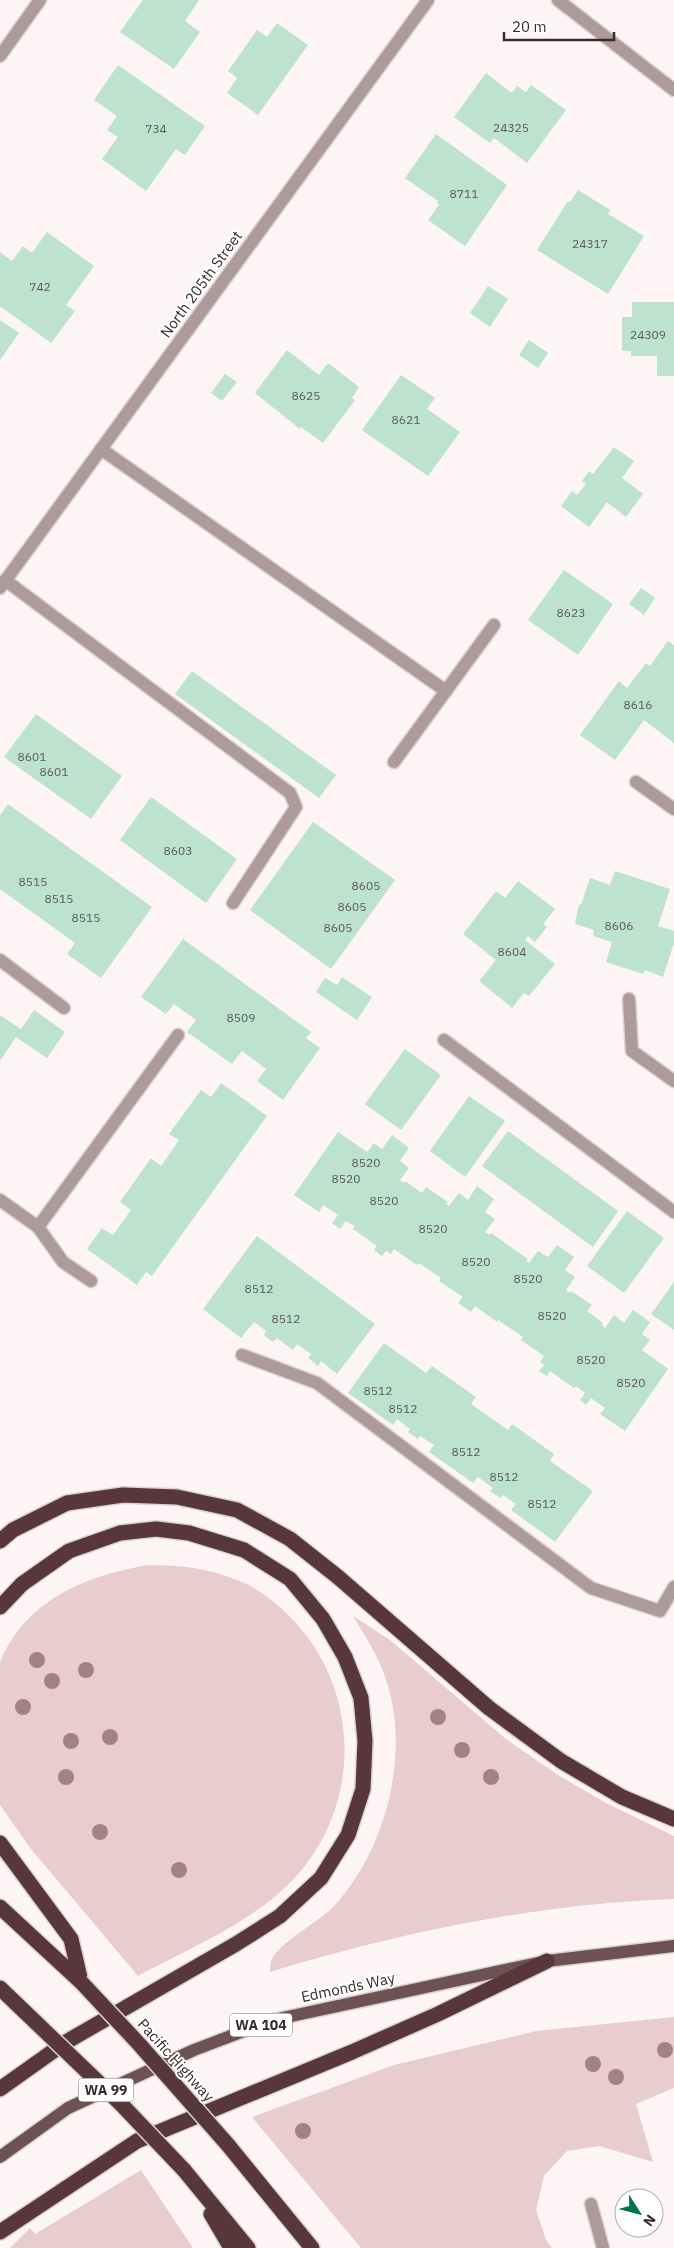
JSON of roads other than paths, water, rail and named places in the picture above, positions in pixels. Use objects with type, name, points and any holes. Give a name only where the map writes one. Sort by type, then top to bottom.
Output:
[{"type":"highway","points":[[0,1541],[13,1530],[67,1503],[124,1495],[177,1496],[237,1510],[290,1539],[338,1577],[488,1708],[561,1761],[622,1797],[674,1819]]},
{"type":"highway","points":[[0,1607],[22,1584],[69,1551],[120,1533],[156,1529],[189,1533],[244,1550],[290,1579],[323,1619],[345,1657],[361,1698],[365,1741],[363,1788],[348,1835],[322,1878],[273,1920],[236,1944],[66,2042],[0,2089]]},
{"type":"highway","points":[[0,1843],[71,1939],[81,1982]]},
{"type":"highway","name":"Pacific Highway","points":[[0,1907],[81,1982],[139,2044],[228,2145],[312,2248]]},
{"type":"highway","points":[[0,2232],[137,2141],[360,2049],[548,1961]]},
{"type":"highway","name":"WA 99","points":[[0,1988],[121,2104],[184,2170],[248,2248]]},
{"type":"highway","points":[[184,2170],[231,2248]]},
{"type":"main road","name":"Edmonds Way","points":[[0,2157],[68,2108],[194,2050],[272,2020],[548,1961],[674,1946]]},
{"type":"street","points":[[0,56],[40,0]]},
{"type":"street","name":"North 205th Street","points":[[3,584],[428,0]]},
{"type":"street","points":[[558,0],[674,90]]},
{"type":"street","points":[[101,449],[446,691]]},
{"type":"street","points":[[3,584],[290,793],[296,808],[233,903]]},
{"type":"street","points":[[394,762],[494,625]]},
{"type":"street","points":[[636,782],[674,809]]},
{"type":"street","points":[[0,960],[64,1008]]},
{"type":"street","points":[[629,1000],[632,1051],[674,1082]]},
{"type":"street","points":[[38,1227],[178,1035]]},
{"type":"street","points":[[444,1040],[674,1212]]},
{"type":"street","points":[[0,1200],[38,1227],[63,1262],[91,1281]]},
{"type":"street","points":[[242,1355],[316,1383],[591,1588],[660,1611],[674,1587]]},
{"type":"street","points":[[591,2204],[603,2248]]}]
